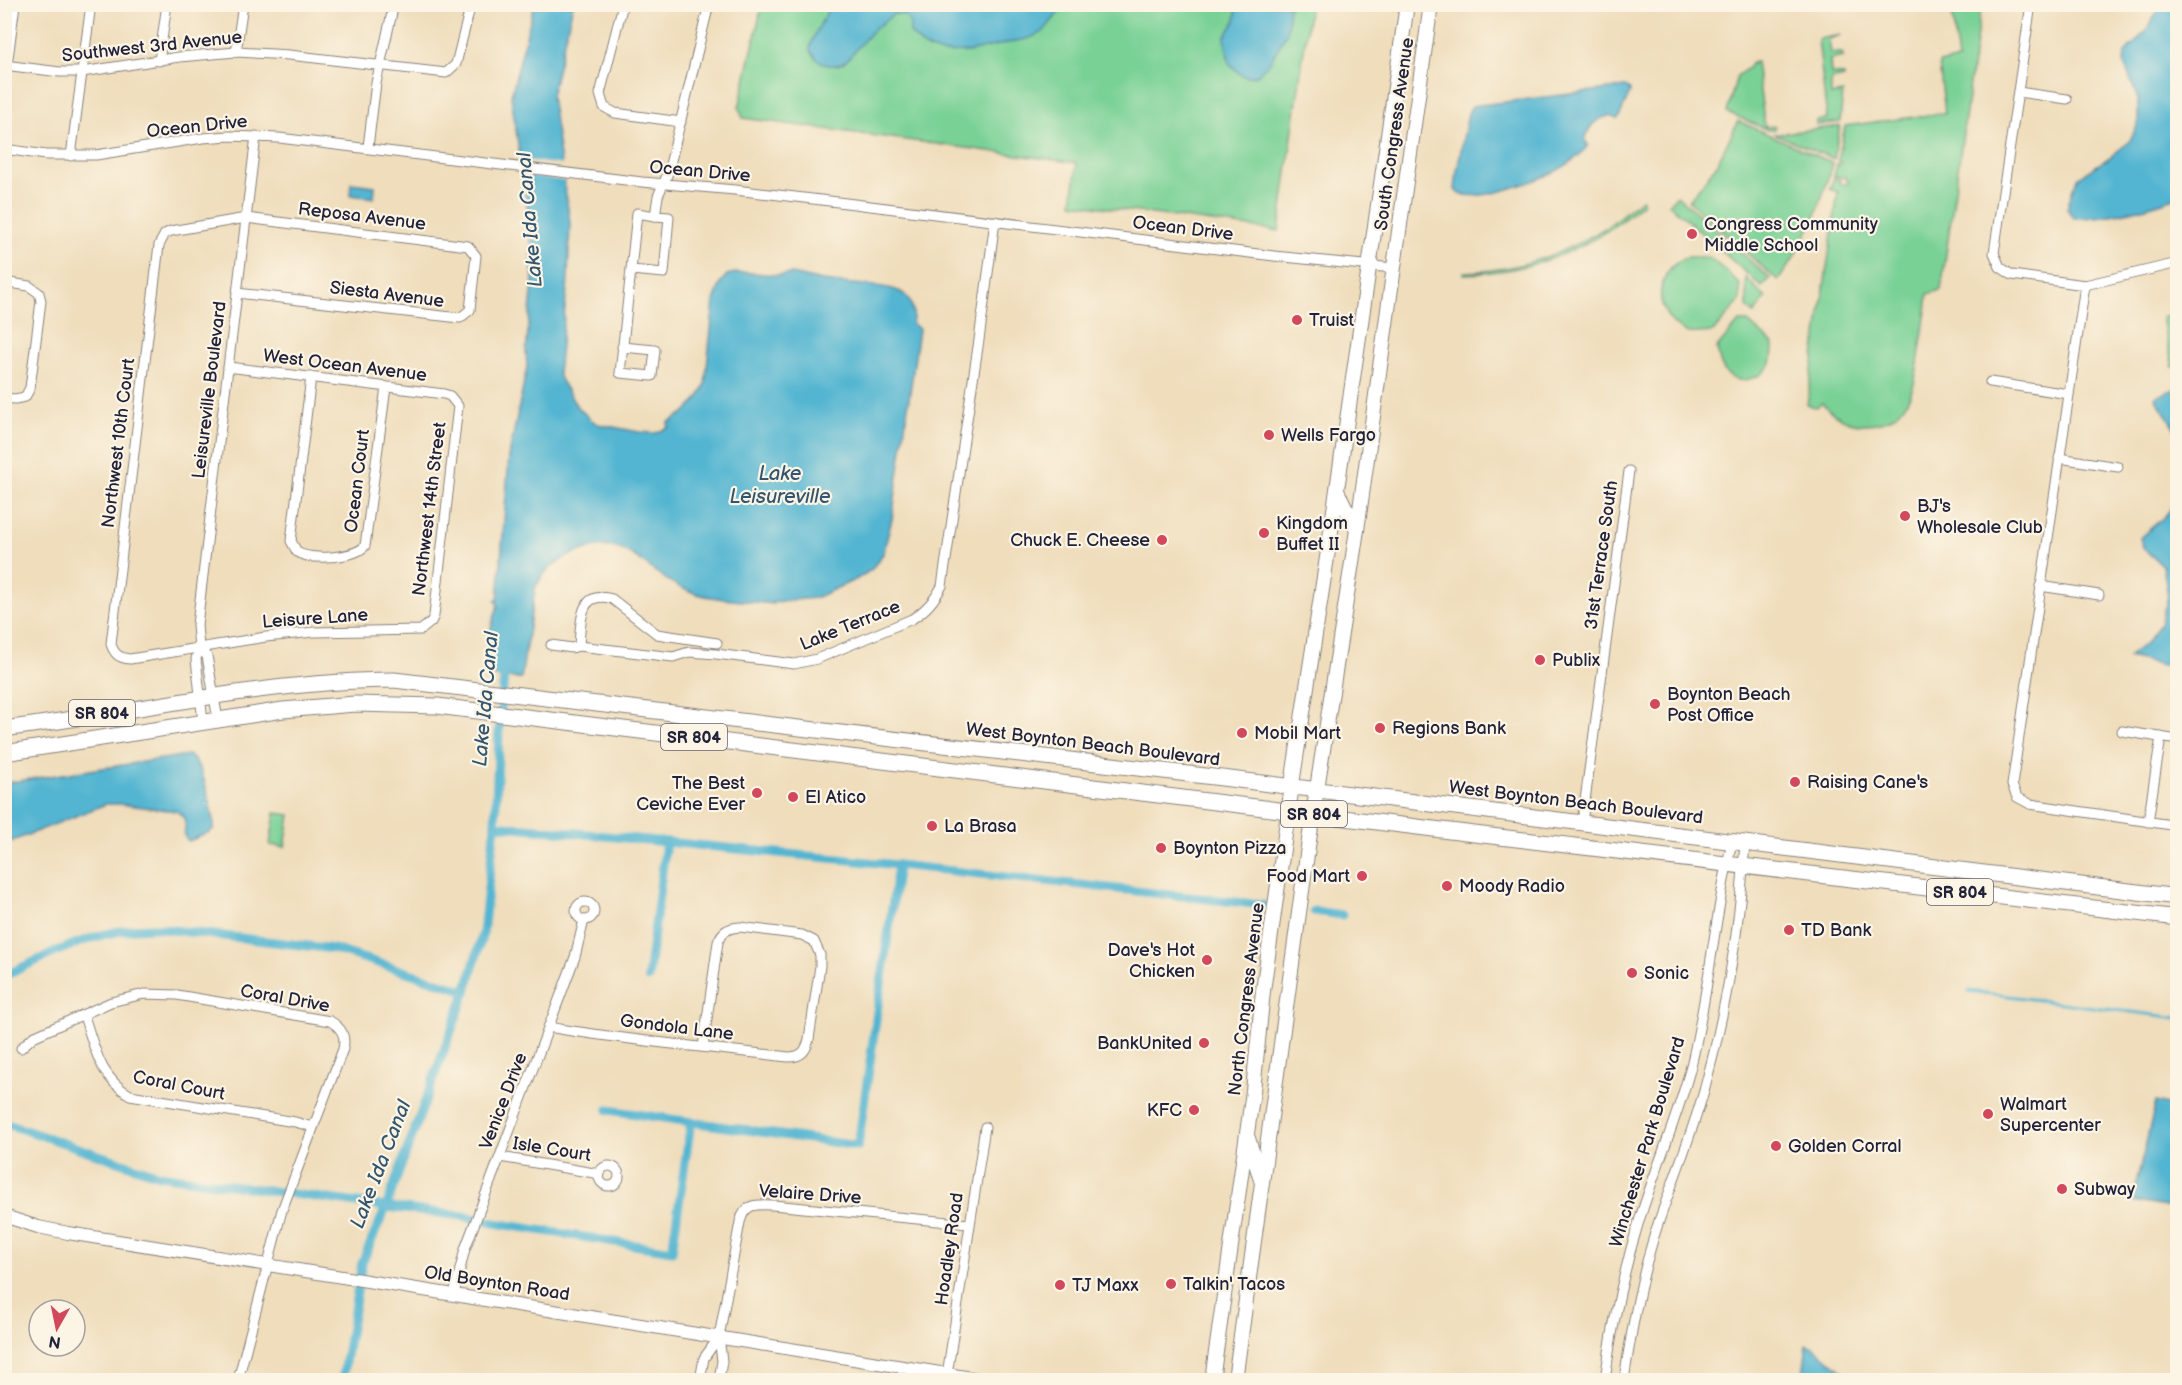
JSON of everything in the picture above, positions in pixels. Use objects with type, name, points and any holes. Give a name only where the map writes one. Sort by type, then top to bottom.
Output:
[{"type":"main road","name":"South Congress Avenue","points":[[1369,267],[1407,4]]},
{"type":"main road","name":"South Congress Avenue","points":[[1393,268],[1431,4]]},
{"type":"main road","name":"North Congress Avenue","points":[[1212,1380],[1247,1134],[1263,991],[1369,267]]},
{"type":"main road","points":[[1235,1380],[1393,268]]},
{"type":"main road","points":[[1337,491],[1357,530]]},
{"type":"main road","points":[[1330,538],[1352,562]]},
{"type":"main road","name":"West Boynton Beach Boulevard","points":[[4,729],[206,697],[312,683],[394,680],[1318,790],[2178,897]]},
{"type":"main road","name":"SR 804","points":[[4,753],[283,710],[355,704],[437,706],[2178,918]]},
{"type":"main road","points":[[965,770],[992,752]]},
{"type":"main road","points":[[1001,775],[1026,756]]},
{"type":"main road","points":[[1247,1134],[1263,1185]]},
{"type":"main road","points":[[1242,1171],[1259,1212]]},
{"type":"street","points":[[6,66],[15,4]]},
{"type":"street","points":[[71,156],[91,4]]},
{"type":"street","points":[[159,61],[167,4]]},
{"type":"street","points":[[236,52],[243,4]]},
{"type":"street","points":[[368,147],[379,66],[394,4]]},
{"type":"street","name":"Southwest 3rd Avenue","points":[[6,66],[82,72],[236,52],[279,54],[446,73],[456,64],[471,4]]},
{"type":"street","points":[[622,4],[600,94],[603,107],[615,113],[681,122]]},
{"type":"street","points":[[655,216],[658,196],[668,173],[709,4]]},
{"type":"street","points":[[2031,4],[1994,253],[1996,260],[2005,272],[2012,275],[2085,285],[2178,263]]},
{"type":"street","points":[[2018,92],[2067,99]]},
{"type":"street","name":"Ocean Drive","points":[[4,150],[71,156],[122,152],[204,138],[256,136],[368,147],[516,167],[735,190],[1369,267],[1393,268]]},
{"type":"street","name":"Leisureville Boulevard","points":[[210,721],[196,659],[200,648],[197,625],[256,136]]},
{"type":"street","points":[[622,347],[655,350],[652,376],[620,372],[622,347],[637,213],[669,217],[663,273],[631,270]]},
{"type":"street","name":"Reposa Avenue","points":[[246,218],[468,246],[473,250]]},
{"type":"street","name":"Northwest 10th Court","points":[[200,648],[123,658],[113,650],[111,644],[161,239],[171,231],[246,218]]},
{"type":"street","name":"Lake Terrace","points":[[551,645],[673,657],[694,652],[801,663],[860,642],[912,619],[924,611],[934,601],[942,586],[981,330],[995,221]]},
{"type":"street","name":"Siesta Avenue","points":[[237,292],[459,318],[470,310],[477,263],[473,250]]},
{"type":"street","points":[[4,282],[29,286],[39,292],[41,301],[30,388],[25,397],[4,398]]},
{"type":"street","points":[[2085,285],[2040,586],[2012,785],[2013,792],[2022,801],[2030,804],[2178,826]]},
{"type":"street","name":"West Ocean Avenue","points":[[228,367],[444,394],[455,400]]},
{"type":"street","name":"Ocean Court","points":[[311,377],[291,541],[297,552],[309,557],[354,554],[365,546],[386,387]]},
{"type":"street","points":[[1990,382],[2068,394]]},
{"type":"street","name":"Northwest 14th Street","points":[[431,622],[434,616],[458,406],[455,400]]},
{"type":"street","points":[[2059,458],[2118,467]]},
{"type":"street","name":"31st Terrace South","points":[[1582,823],[1629,471]]},
{"type":"street","points":[[2040,586],[2099,595]]},
{"type":"street","points":[[579,646],[585,605],[602,597],[612,599],[657,634],[717,643]]},
{"type":"street","name":"Leisure Lane","points":[[200,648],[314,632],[421,630],[431,622]]},
{"type":"street","name":"Leisureville Boulevard","points":[[206,697],[210,721]]},
{"type":"street","points":[[2122,731],[2178,740]]},
{"type":"street","points":[[2148,822],[2161,737]]},
{"type":"street","name":"Winchester Park Boulevard","points":[[1605,1380],[1615,1317],[1632,1246],[1673,1125],[1693,1056],[1709,979],[1726,864],[1738,842]]},
{"type":"street","name":"Winchester Park Boulevard","points":[[1624,1380],[1634,1321],[1652,1244],[1694,1122],[1715,1049],[1729,976],[1743,866],[1738,842]]},
{"type":"street","name":"Venice Drive","points":[[454,1294],[481,1204],[575,957],[584,920]]},
{"type":"street","name":"Gondola Lane","points":[[548,1027],[703,1047],[796,1057],[807,1048],[809,1039],[820,955],[814,941],[802,935],[740,927],[722,933],[718,942],[703,1047]]},
{"type":"street","name":"Coral Drive","points":[[21,1048],[33,1037],[119,999],[144,994],[160,994],[330,1021],[341,1029],[345,1042],[282,1210],[238,1380]]},
{"type":"street","name":"Coral Court","points":[[84,1016],[106,1075],[118,1088],[130,1095],[295,1122],[313,1127]]},
{"type":"street","name":"Hoadley Road","points":[[946,1375],[985,1127]]},
{"type":"street","name":"Isle Court","points":[[500,1157],[600,1174]]},
{"type":"street","name":"Velaire Drive","points":[[719,1337],[740,1221],[743,1212],[751,1205],[772,1205],[969,1224]]},
{"type":"street","name":"Old Boynton Road","points":[[4,1216],[60,1232],[984,1380]]},
{"type":"street","points":[[700,1380],[704,1358],[719,1337]]},
{"type":"street","points":[[719,1337],[722,1361],[719,1380]]},
{"type":"green space","points":[[762,5],[1310,5],[1279,231],[1072,203],[1077,163],[743,118],[739,108]]},
{"type":"green space","points":[[1951,5],[1981,5],[1941,290],[1928,294],[1916,376],[1913,388],[1902,409],[1893,417],[1881,422],[1853,423],[1836,416],[1822,403],[1816,407],[1807,405],[1838,192],[1830,189],[1834,178],[1840,179],[1839,184],[1848,184],[1849,180],[1846,180],[1846,177],[1834,176],[1837,164],[1840,165],[1841,162],[1838,161],[1845,126],[1945,113],[1939,63],[1958,60]]},
{"type":"green space","points":[[1841,35],[1829,39],[1831,53],[1842,53],[1843,57],[1830,60],[1831,74],[1844,75],[1844,77],[1831,80],[1831,95],[1843,93],[1840,122],[1816,125],[1816,121],[1827,119],[1818,39]]},
{"type":"green space","points":[[1756,62],[1765,127],[1775,126],[1775,129],[1768,130],[1727,112],[1737,76]]},
{"type":"green space","points":[[1738,121],[1833,163],[1814,221],[1807,220],[1812,224],[1778,281],[1689,201],[1717,164]]},
{"type":"green space","points":[[1840,126],[1834,159],[1775,134]]},
{"type":"green space","points":[[1677,195],[1723,236],[1715,245],[1669,204]]},
{"type":"green space","points":[[1642,199],[1643,203],[1604,233],[1560,255],[1514,269],[1464,274],[1464,272],[1520,265],[1555,254],[1605,228]]},
{"type":"green space","points":[[1725,239],[1770,278],[1762,287],[1717,247]]},
{"type":"green space","points":[[1687,257],[1709,257],[1740,284],[1740,301],[1713,332],[1692,333],[1683,330],[1673,323],[1662,305],[1662,286],[1665,277],[1677,262]]},
{"type":"green space","points":[[1746,278],[1766,298],[1754,314],[1747,307]]},
{"type":"green space","points":[[2177,314],[2177,366],[2173,367],[2162,318]]},
{"type":"green space","points":[[1739,322],[1748,322],[1773,344],[1772,361],[1768,368],[1751,379],[1738,380],[1727,374],[1721,365],[1717,348]]},
{"type":"green space","points":[[275,813],[290,815],[285,847],[270,845]]},
{"type":"water","points":[[830,4],[1071,5],[1059,12],[1043,32],[1030,38],[968,52],[942,53],[924,47],[910,33],[910,23],[905,15],[894,14],[872,31],[846,61],[830,65],[816,58],[810,49],[813,37]]},
{"type":"water","name":"Lake Leisureville","points":[[534,5],[573,5],[551,96],[570,222],[568,280],[558,373],[576,405],[591,420],[598,424],[656,433],[669,427],[668,423],[694,403],[705,385],[714,301],[721,282],[727,275],[791,274],[823,281],[894,289],[908,298],[913,311],[912,323],[919,329],[892,519],[883,554],[871,570],[815,598],[773,602],[773,604],[717,598],[695,593],[670,582],[621,549],[607,546],[591,548],[559,561],[545,573],[538,583],[535,589],[521,679],[491,676],[487,649],[498,605],[495,600],[498,600],[509,456],[527,367],[526,351],[533,283],[531,234],[511,96]]},
{"type":"water","points":[[1237,5],[1289,5],[1287,32],[1270,62],[1257,75],[1248,77],[1240,74],[1229,63],[1225,37],[1235,21]]},
{"type":"water","points":[[2160,5],[2177,5],[2177,197],[2126,212],[2074,218],[2067,209],[2079,177],[2129,142],[2138,124],[2138,99],[2124,63],[2125,53],[2145,32]]},
{"type":"water","points":[[1625,87],[1630,90],[1630,93],[1619,117],[1617,119],[1604,117],[1593,124],[1585,140],[1588,145],[1564,167],[1535,180],[1489,194],[1463,194],[1455,190],[1468,113],[1472,106]]},
{"type":"water","points":[[351,183],[375,186],[374,198],[350,195]]},
{"type":"water","points":[[2178,388],[2177,432],[2155,397]]},
{"type":"water","points":[[2177,497],[2177,668],[2128,657],[2147,642],[2160,624],[2168,597],[2163,566],[2144,549],[2140,538],[2171,509]]},
{"type":"water","points":[[188,755],[199,767],[206,786],[214,824],[210,832],[189,841],[184,836],[184,818],[176,811],[106,804],[5,844],[5,783]]},
{"type":"water","points":[[2156,1102],[2177,1108],[2177,1209],[2132,1201]]},
{"type":"water","points":[[1807,1345],[1814,1347],[1852,1380],[1802,1380]]},
{"type":"pier","points":[[517,159],[564,165],[567,181],[520,175]]},
{"type":"waterway","name":"Lake Ida Canal","points":[[342,1380],[362,1263],[386,1207],[466,991],[483,933],[495,825],[499,732],[505,665]]},
{"type":"waterway","points":[[495,825],[898,865],[1263,905]]},
{"type":"waterway","points":[[648,978],[666,842]]},
{"type":"waterway","points":[[608,1110],[858,1146],[898,865]]},
{"type":"waterway","points":[[1314,911],[1342,915]]},
{"type":"waterway","points":[[4,976],[77,943],[115,932],[155,928],[334,949],[466,991]]},
{"type":"waterway","points":[[1969,991],[2178,1018]]},
{"type":"waterway","points":[[4,1123],[159,1175],[464,1216],[494,1223],[672,1251],[691,1122]]},
{"type":"place","name":"Congress Community Middle School","points":[[1692,234]]},
{"type":"place","name":"Truist","points":[[1297,320]]},
{"type":"place","name":"Wells Fargo","points":[[1269,435]]},
{"type":"place","name":"BJ's Wholesale Club","points":[[1905,516]]},
{"type":"place","name":"Kingdom Buffet II","points":[[1264,533]]},
{"type":"place","name":"Chuck E. Cheese","points":[[1162,540]]},
{"type":"place","name":"Publix","points":[[1540,660]]},
{"type":"place","name":"Boynton Beach Post Office","points":[[1655,704]]},
{"type":"place","name":"Regions Bank","points":[[1380,728]]},
{"type":"place","name":"Mobil Mart","points":[[1242,733]]},
{"type":"place","name":"Raising Cane's","points":[[1795,782]]},
{"type":"place","name":"The Best Ceviche Ever","points":[[757,793]]},
{"type":"place","name":"El Atico","points":[[793,797]]},
{"type":"place","name":"La Brasa","points":[[932,826]]},
{"type":"place","name":"Boynton Pizza","points":[[1161,848]]},
{"type":"place","name":"Food Mart","points":[[1362,876]]},
{"type":"place","name":"Moody Radio","points":[[1447,886]]},
{"type":"place","name":"TD Bank","points":[[1789,930]]},
{"type":"place","name":"Dave's Hot Chicken","points":[[1207,960]]},
{"type":"place","name":"Sonic","points":[[1632,973]]},
{"type":"place","name":"BankUnited","points":[[1204,1043]]},
{"type":"place","name":"KFC","points":[[1194,1110]]},
{"type":"place","name":"Walmart Supercenter","points":[[1988,1114]]},
{"type":"place","name":"Golden Corral","points":[[1776,1146]]},
{"type":"place","name":"Subway","points":[[2062,1189]]},
{"type":"place","name":"Talkin' Tacos","points":[[1171,1284]]},
{"type":"place","name":"TJ Maxx","points":[[1060,1285]]}]
